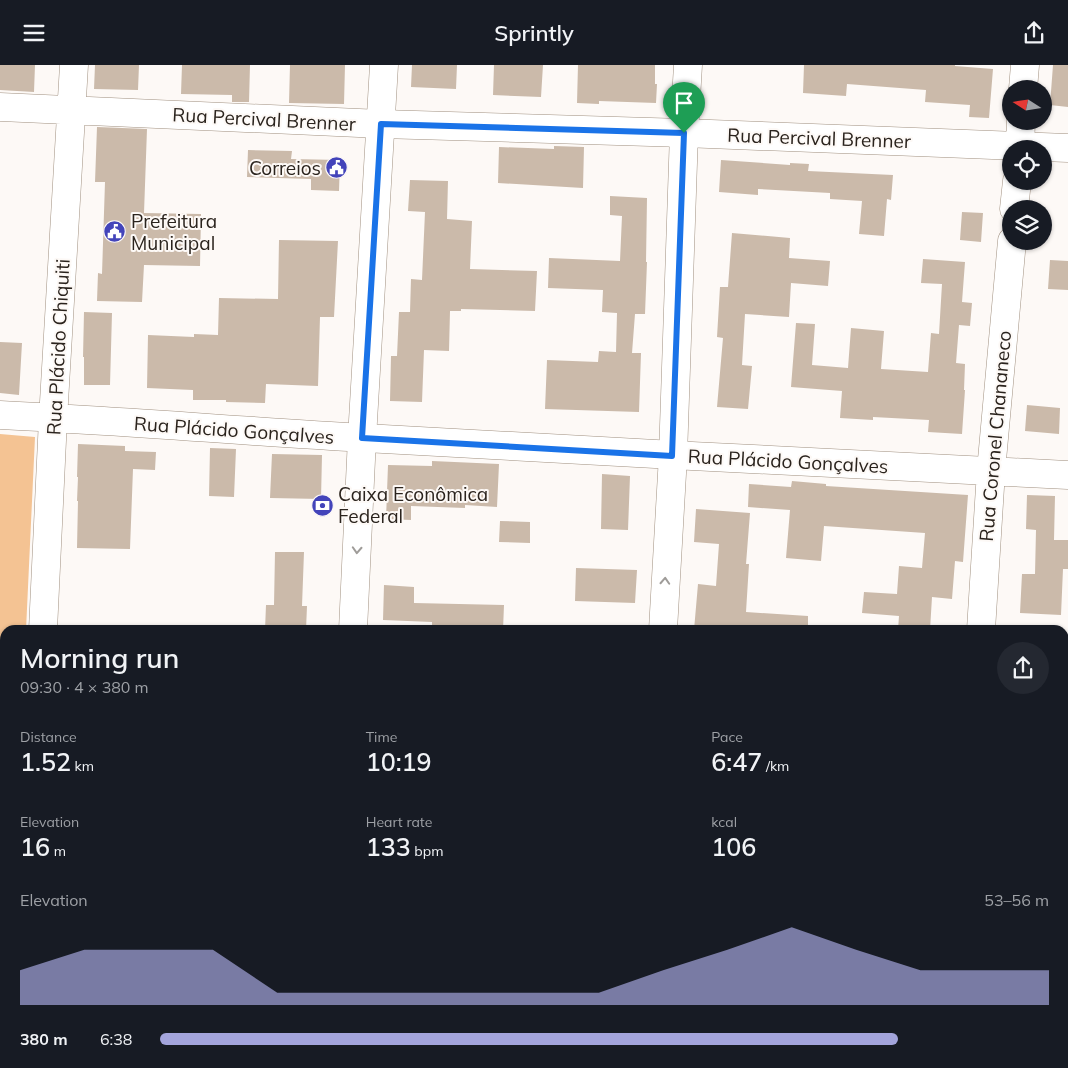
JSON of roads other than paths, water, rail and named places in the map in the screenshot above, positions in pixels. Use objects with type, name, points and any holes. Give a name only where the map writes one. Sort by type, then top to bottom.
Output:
[{"type":"street","name":"Rua Plácido Chiquiti","points":[[43,625],[53,419],[74,65]]},
{"type":"street","points":[[353,625],[362,438],[384,65]]},
{"type":"street","points":[[663,625],[688,65]]},
{"type":"street","points":[[1024,80],[1025,65]]},
{"type":"street","name":"Rua Percival Brenner","points":[[0,107],[381,124],[684,133],[1020,139],[1068,148]]},
{"type":"street","name":"Rua Coronel Chananeco","points":[[981,625],[991,471],[1011,250]]},
{"type":"street","name":"Rua Plácido Gonçalves","points":[[0,415],[672,456],[1068,475]]},
{"type":"place","name":"Correios","points":[[337,168]]},
{"type":"place","name":"Prefeitura Municipal","points":[[115,232]]},
{"type":"place","name":"Caixa Econômica Federal","points":[[322,505]]}]
